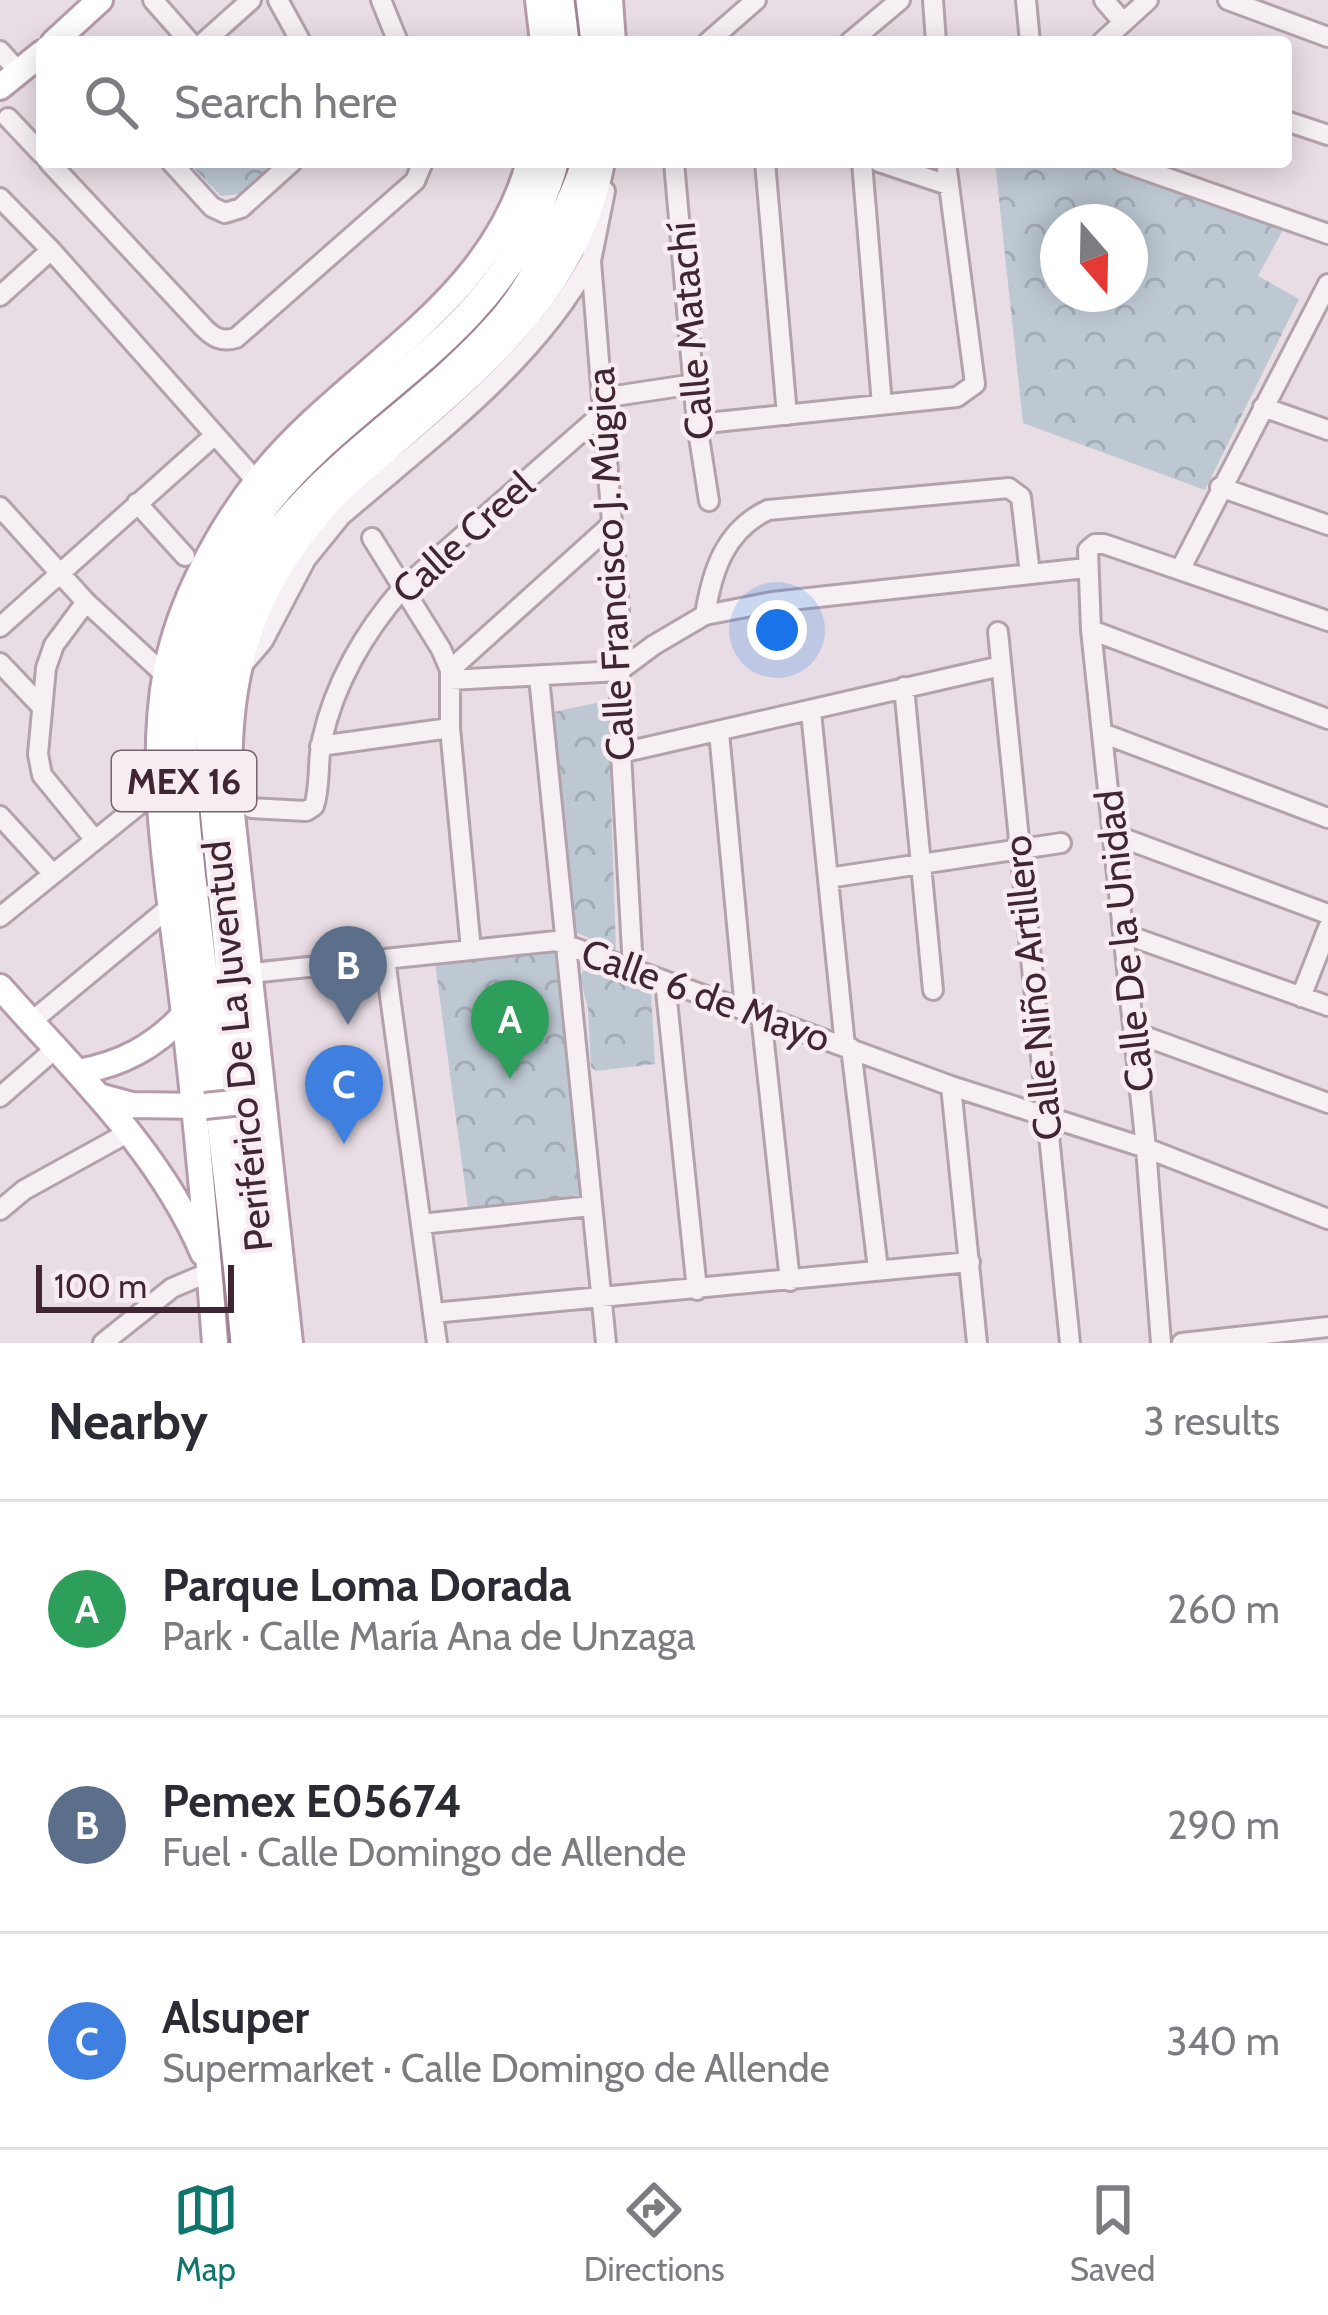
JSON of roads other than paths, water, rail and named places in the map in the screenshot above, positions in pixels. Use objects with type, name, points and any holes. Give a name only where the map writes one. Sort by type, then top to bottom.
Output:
[{"type":"highway","points":[[560,0],[564,36]]},
{"type":"highway","points":[[590,0],[594,36]]},
{"type":"highway","name":"Periférico De La Juventud","points":[[267,1343],[211,779],[209,725],[217,667],[229,618],[284,522],[471,334],[529,231],[552,168]]},
{"type":"highway","name":"Periférico De La Juventud","points":[[244,1343],[188,838],[185,717],[191,659],[203,615],[232,556],[266,504],[302,464],[471,334],[501,322],[554,238],[583,168]]},
{"type":"main road","points":[[538,0],[542,36]]},
{"type":"main road","points":[[610,0],[613,36]]},
{"type":"main road","points":[[60,36],[94,2]]},
{"type":"main road","points":[[10,80],[36,57]]},
{"type":"main road","points":[[215,1343],[200,1106],[184,1015],[161,787],[159,722],[165,675],[188,604],[218,540],[256,482],[282,451],[461,287],[486,258],[527,168]]},
{"type":"main road","points":[[290,1343],[258,1100],[251,973],[227,747],[237,671],[265,597],[298,555],[331,499],[502,350],[556,279],[573,248],[600,168]]},
{"type":"main road","points":[[0,987],[129,1132],[176,1197],[209,1269]]},
{"type":"main road","points":[[78,1072],[136,1054],[184,1015]]},
{"type":"main road","points":[[99,1096],[132,1105],[200,1106],[258,1100]]},
{"type":"street","points":[[140,0],[172,36]]},
{"type":"street","points":[[153,0],[185,36]]},
{"type":"street","points":[[211,36],[251,0]]},
{"type":"street","points":[[278,0],[298,36]]},
{"type":"street","points":[[381,0],[396,36]]},
{"type":"street","points":[[857,36],[900,0]]},
{"type":"street","points":[[932,0],[935,36]]},
{"type":"street","points":[[1026,0],[1029,36]]},
{"type":"street","points":[[1104,0],[1123,22]]},
{"type":"street","points":[[1108,36],[1148,0]]},
{"type":"street","points":[[1228,0],[1328,37]]},
{"type":"street","points":[[714,36],[744,4]]},
{"type":"street","points":[[0,51],[10,80]]},
{"type":"street","points":[[8,118],[36,148]]},
{"type":"street","points":[[1292,123],[1328,135]]},
{"type":"street","points":[[62,168],[212,336],[227,340],[236,338],[415,182],[421,168]]},
{"type":"street","points":[[176,168],[212,207],[225,213],[241,208],[285,168]]},
{"type":"street","name":"Calle Francisco J. Múgica","points":[[610,168],[591,261],[612,524],[633,969]]},
{"type":"street","name":"Calle Matachí","points":[[675,168],[697,424],[709,500]]},
{"type":"street","points":[[766,168],[787,415]]},
{"type":"street","points":[[862,168],[882,405]]},
{"type":"street","points":[[897,168],[948,185]]},
{"type":"street","points":[[697,424],[957,397],[975,384],[947,168]]},
{"type":"street","points":[[1139,168],[1328,233]]},
{"type":"street","points":[[0,198],[256,482]]},
{"type":"street","points":[[0,296],[51,250]]},
{"type":"street","points":[[298,555],[521,356],[571,296],[591,261]]},
{"type":"street","points":[[1328,284],[1181,568],[1328,621]]},
{"type":"street","points":[[1307,324],[1328,332]]},
{"type":"street","points":[[602,405],[694,384]]},
{"type":"street","name":"Calle Creel","points":[[251,808],[306,811],[314,806],[320,746],[332,705],[365,636],[402,589],[602,405]]},
{"type":"street","points":[[1263,407],[1328,430]]},
{"type":"street","points":[[0,627],[215,435]]},
{"type":"street","points":[[1220,487],[1328,525]]},
{"type":"street","points":[[705,616],[710,585],[724,549],[760,513],[1014,489],[1021,497],[1030,574]]},
{"type":"street","points":[[137,503],[185,556]]},
{"type":"street","points":[[0,507],[86,602],[165,675]]},
{"type":"street","points":[[450,675],[612,524]]},
{"type":"street","points":[[372,538],[441,649],[450,675],[450,728],[471,950]]},
{"type":"street","name":"Calle De la Unidad","points":[[1161,1343],[1146,1148],[1086,568],[1088,550],[1095,544],[1181,568]]},
{"type":"street","points":[[450,675],[539,677],[619,671],[705,616],[772,602],[1086,568]]},
{"type":"street","points":[[86,602],[54,645],[40,706],[38,754],[42,775],[95,840]]},
{"type":"street","points":[[1091,630],[1328,718]]},
{"type":"street","name":"Calle Niño Artillero","points":[[998,632],[1070,1343]]},
{"type":"street","points":[[0,663],[40,706]]},
{"type":"street","points":[[621,753],[1001,666]]},
{"type":"street","points":[[539,677],[607,1343]]},
{"type":"street","points":[[904,687],[933,990]]},
{"type":"street","points":[[811,712],[878,1269]]},
{"type":"street","points":[[320,746],[450,728]]},
{"type":"street","points":[[719,732],[790,1281]]},
{"type":"street","points":[[1102,733],[1328,818]]},
{"type":"street","points":[[0,917],[161,787]]},
{"type":"street","points":[[0,816],[53,874]]},
{"type":"street","points":[[1112,835],[1328,914]]},
{"type":"street","points":[[828,878],[1061,842]]},
{"type":"street","points":[[31,1022],[171,906]]},
{"type":"street","points":[[1301,997],[1328,928]]},
{"type":"street","points":[[1124,934],[1328,1006]]},
{"type":"street","name":"Calle 6 de Mayo","points":[[251,973],[564,943],[951,1086],[1146,1148],[1328,1219]]},
{"type":"street","points":[[385,958],[436,1343]]},
{"type":"street","points":[[665,982],[698,1290]]},
{"type":"street","points":[[1133,1032],[1328,1102]]},
{"type":"street","points":[[0,1096],[55,1049]]},
{"type":"street","points":[[951,1086],[977,1343]]},
{"type":"street","points":[[0,1210],[24,1190],[129,1132]]},
{"type":"street","points":[[421,1224],[591,1206]]},
{"type":"street","points":[[433,1313],[970,1262]]},
{"type":"street","points":[[108,1341],[172,1288],[209,1269]]},
{"type":"street","points":[[1182,1343],[1328,1327]]},
{"type":"place","name":"Pemex E05674","points":[[348,1025]]},
{"type":"place","name":"Parque Loma Dorada","points":[[510,1079]]},
{"type":"place","name":"Alsuper","points":[[344,1144]]}]
